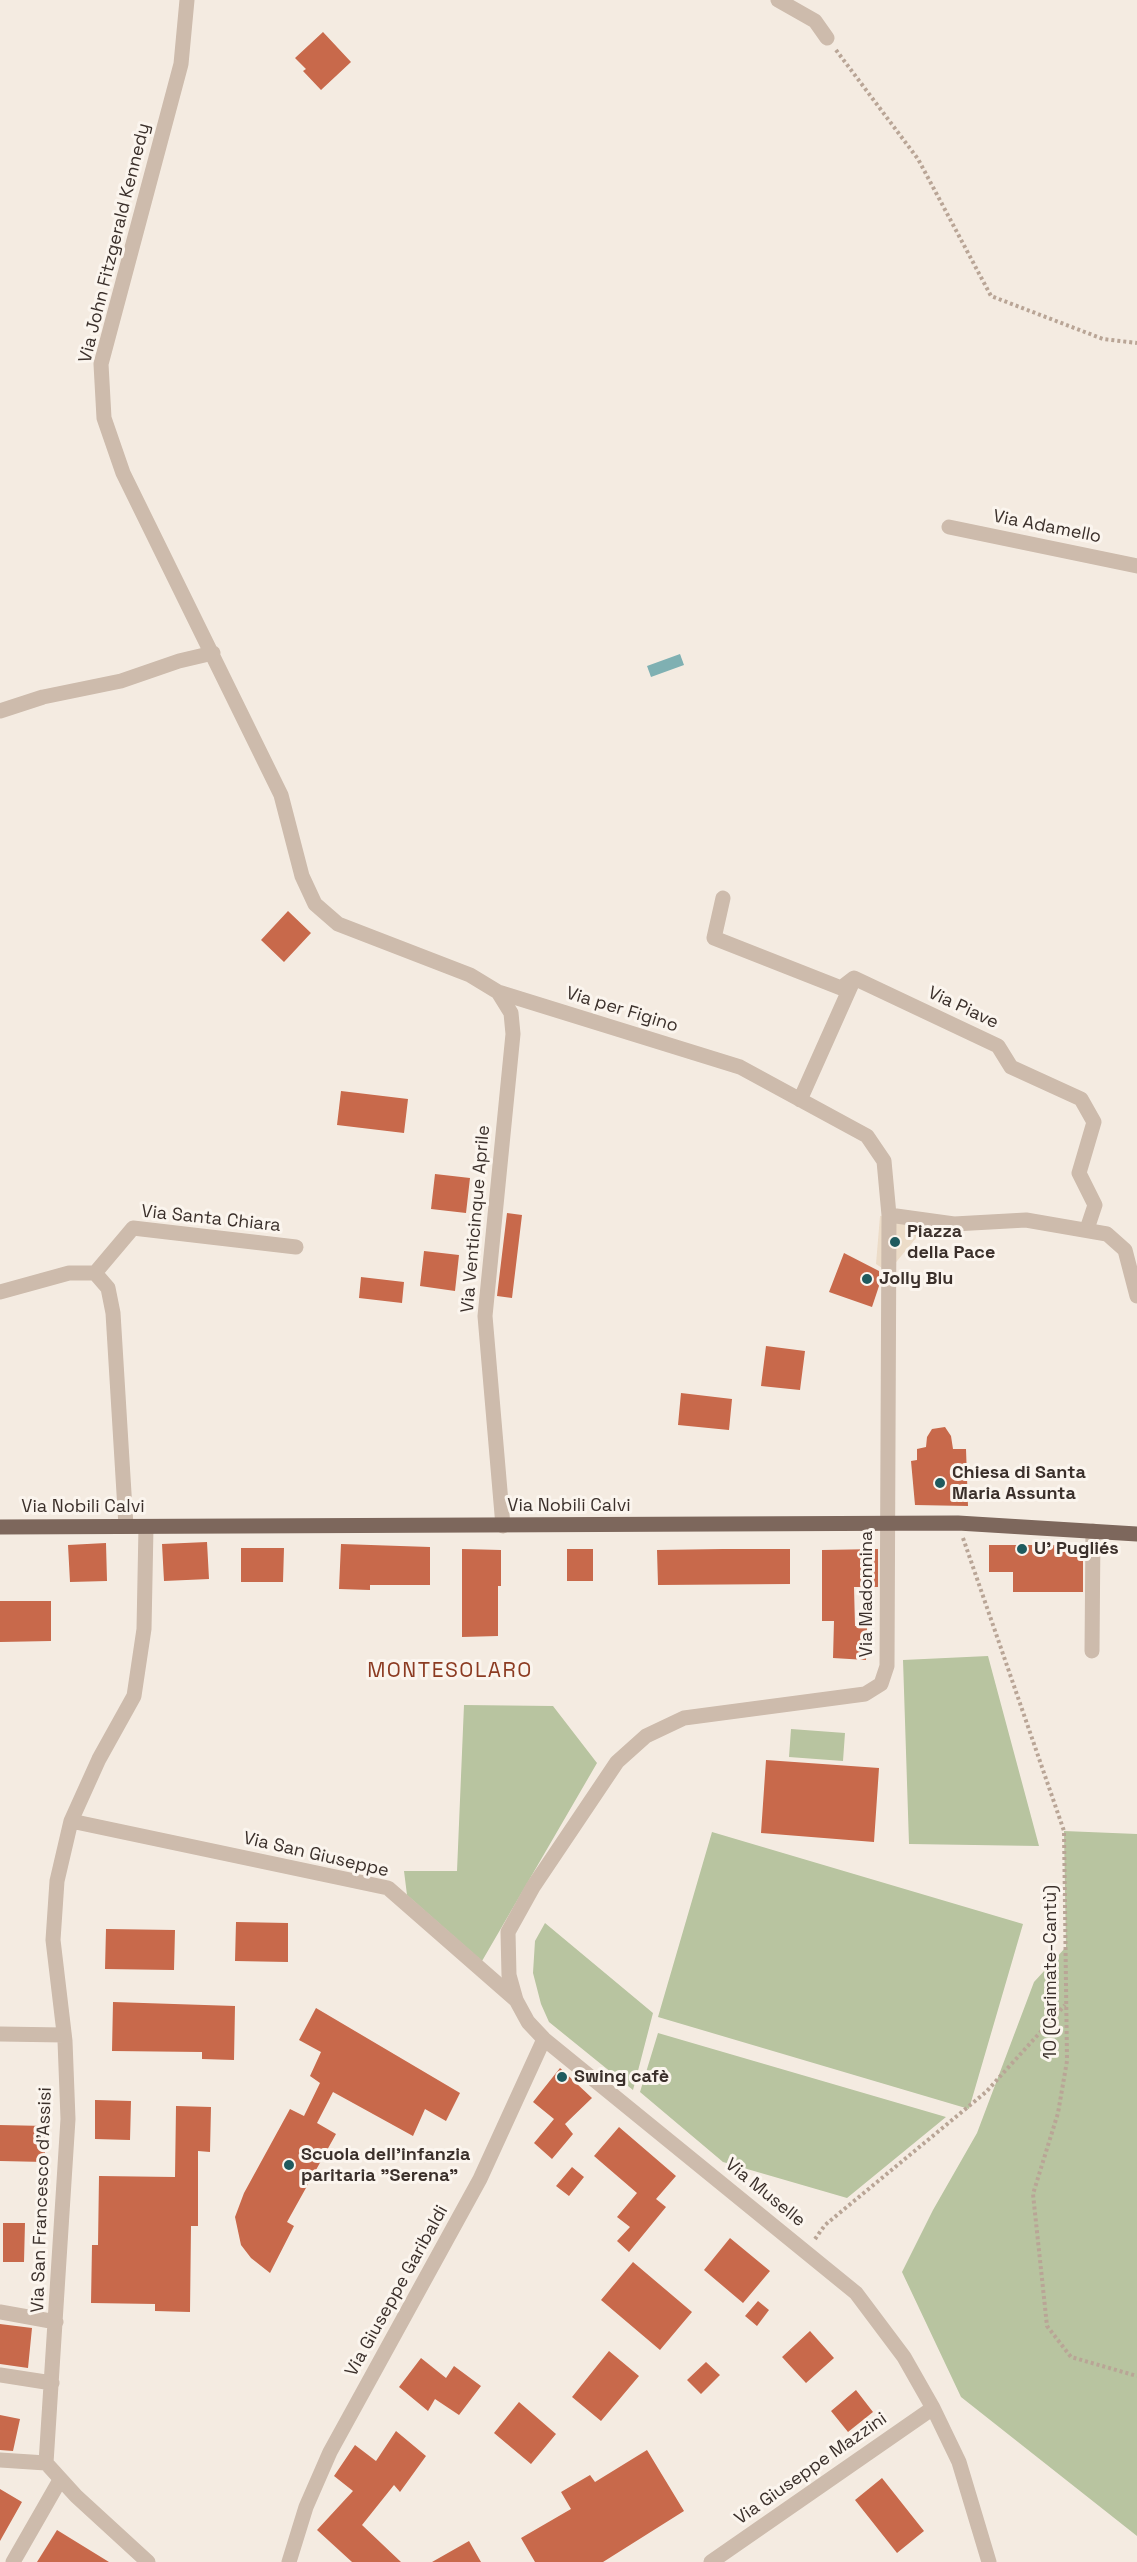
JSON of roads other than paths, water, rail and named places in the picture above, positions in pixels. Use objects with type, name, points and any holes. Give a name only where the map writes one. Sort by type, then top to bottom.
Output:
[{"type":"main road","name":"Via Nobili Calvi","points":[[0,1527],[958,1523],[1137,1534]]},
{"type":"street","name":"Via John Fitzgerald Kennedy","points":[[187,0],[181,64],[101,364],[104,418],[123,473],[281,795],[302,876]]},
{"type":"street","points":[[778,0],[815,21],[827,38]]},
{"type":"street","name":"Via Adamello","points":[[949,527],[1137,566]]},
{"type":"street","points":[[0,711],[43,697],[121,681],[179,662],[213,654]]},
{"type":"street","name":"Via per Figino","points":[[302,876],[315,904],[338,924],[470,975],[498,992],[740,1067],[867,1136],[884,1161],[889,1215]]},
{"type":"street","points":[[723,898],[714,938],[841,988],[854,978]]},
{"type":"street","points":[[800,1100],[854,978]]},
{"type":"street","name":"Via Piave","points":[[854,978],[998,1046],[1011,1067],[1081,1099],[1094,1122],[1079,1173],[1095,1205],[1087,1229]]},
{"type":"street","name":"Via Venticinque Aprile","points":[[498,992],[511,1013],[513,1034],[485,1317],[503,1526]]},
{"type":"street","points":[[889,1215],[954,1224],[1026,1220],[1107,1233],[1125,1250],[1137,1296]]},
{"type":"street","name":"Via Madonnina","points":[[533,1887],[617,1762],[646,1736],[684,1718],[865,1694],[880,1684],[886,1666],[889,1215]]},
{"type":"street","name":"Via Santa Chiara","points":[[95,1273],[133,1228],[296,1247]]},
{"type":"street","points":[[0,1292],[69,1273],[95,1273],[108,1288],[113,1313],[126,1526]]},
{"type":"street","name":"Via San Francesco d'Assisi","points":[[46,2463],[68,2119],[64,2036],[53,1940],[57,1881],[70,1821],[99,1759],[134,1696],[144,1629],[146,1527]]},
{"type":"street","points":[[1092,1651],[1093,1531]]},
{"type":"street","name":"Via San Giuseppe","points":[[70,1821],[388,1888],[516,2000]]},
{"type":"street","name":"Via Muselle","points":[[533,1887],[508,1932],[509,1975],[516,2000],[528,2022],[544,2039],[856,2293],[904,2357],[933,2408],[959,2462],[990,2562]]},
{"type":"street","points":[[0,2034],[64,2036]]},
{"type":"street","name":"Via Giuseppe Garibaldi","points":[[289,2562],[306,2507],[330,2452],[480,2179],[544,2039]]},
{"type":"street","points":[[0,2312],[56,2322]]},
{"type":"street","points":[[0,2374],[52,2383]]},
{"type":"street","name":"Via Giuseppe Mazzini","points":[[711,2562],[933,2408]]},
{"type":"street","points":[[0,2460],[46,2463],[60,2480],[148,2562]]},
{"type":"street","points":[[13,2562],[60,2480]]},
{"type":"water","points":[[680,654],[684,665],[651,677],[647,666]]},
{"type":"place","name":"Piazza della Pace","points":[[895,1242]]},
{"type":"place","name":"Jolly Blu","points":[[867,1279]]},
{"type":"place","name":"Chiesa di Santa Maria Assunta","points":[[940,1483]]},
{"type":"place","name":"U' Pugliés","points":[[1022,1549]]},
{"type":"place","name":"Swing cafè","points":[[562,2077]]},
{"type":"place","name":"Scuola dell'infanzia paritaria \"Serena\"","points":[[289,2165]]},
{"type":"district","name":"MONTESOLARO","points":[[450,1671]]}]
